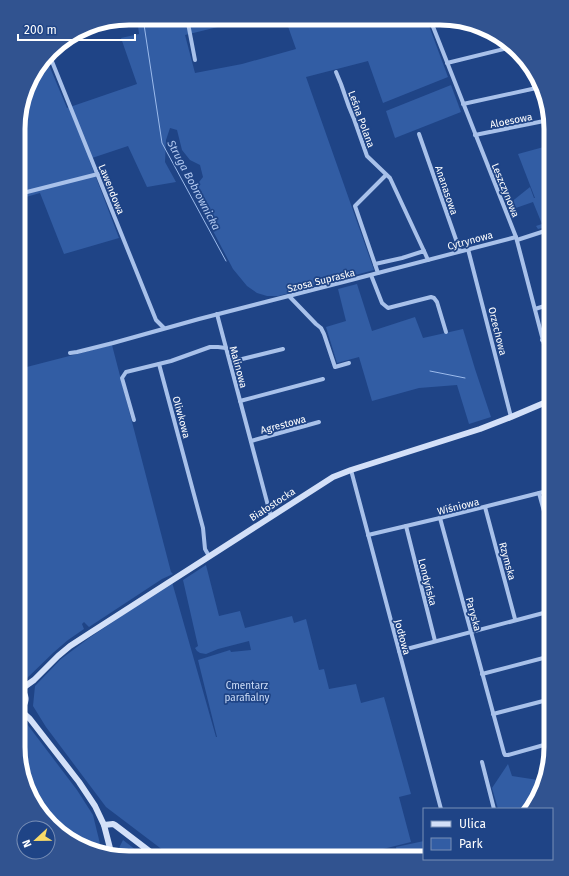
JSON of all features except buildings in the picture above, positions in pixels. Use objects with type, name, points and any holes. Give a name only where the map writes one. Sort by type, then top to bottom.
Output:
[{"type":"street","points":[[188,25],[195,60]]},
{"type":"street","name":"Leszczynowa","points":[[432,25],[516,239],[544,347]]},
{"type":"street","points":[[447,63],[506,48]]},
{"type":"street","name":"Lawendowa","points":[[51,60],[156,320],[164,328]]},
{"type":"street","name":"Leśna Polana","points":[[336,72],[367,156],[390,178],[428,260]]},
{"type":"street","points":[[463,104],[536,88]]},
{"type":"street","name":"Aloesowa","points":[[476,135],[544,121]]},
{"type":"street","name":"Ananasowa","points":[[419,134],[460,251]]},
{"type":"street","points":[[25,192],[98,174]]},
{"type":"street","points":[[378,273],[355,206],[386,175]]},
{"type":"street","name":"Cytrynowa","points":[[428,260],[544,231]]},
{"type":"street","name":"Orzechowa","points":[[468,249],[511,417]]},
{"type":"street","points":[[375,264],[424,251]]},
{"type":"street","name":"Szosa Supraska","points":[[217,314],[428,260]]},
{"type":"street","points":[[371,275],[382,303],[388,308],[431,297],[434,298],[437,302],[446,332]]},
{"type":"street","points":[[289,296],[321,328],[335,367],[349,363]]},
{"type":"street","points":[[535,309],[544,306]]},
{"type":"street","points":[[70,353],[158,331],[164,328],[217,314]]},
{"type":"street","name":"Malinowa","points":[[217,314],[271,517]]},
{"type":"street","points":[[134,420],[122,378],[126,372],[159,364],[210,347],[226,348]]},
{"type":"street","points":[[230,362],[283,349]]},
{"type":"street","name":"Oliwkowa","points":[[159,364],[203,528],[205,549],[209,556]]},
{"type":"street","points":[[240,401],[323,379]]},
{"type":"street","name":"Białostocka","points":[[25,688],[70,646],[333,477],[350,470],[452,438],[511,417],[544,403]]},
{"type":"street","name":"Agrestowa","points":[[251,441],[319,422]]},
{"type":"street","name":"Jodłowa","points":[[350,470],[441,808]]},
{"type":"street","name":"Wiśniowa","points":[[368,535],[544,492]]},
{"type":"street","points":[[539,494],[544,512]]},
{"type":"street","name":"Rzymska","points":[[485,507],[515,620]]},
{"type":"street","name":"Paryska","points":[[440,518],[504,753],[505,755],[544,745]]},
{"type":"street","name":"Londyńska","points":[[406,526],[435,642]]},
{"type":"street","points":[[399,651],[544,613]]},
{"type":"street","points":[[482,674],[544,658]]},
{"type":"street","points":[[493,714],[544,701]]},
{"type":"street","points":[[25,713],[87,793],[104,825],[110,849]]},
{"type":"street","points":[[482,762],[494,808]]},
{"type":"street","points":[[104,825],[115,825],[149,851]]},
{"type":"green space","points":[[138,25],[222,25],[185,35],[195,73],[242,64],[296,49],[287,25],[429,25],[448,77],[383,103],[368,61],[306,77],[374,270],[278,296],[267,296],[257,293],[247,286],[233,269],[192,191],[203,177],[200,165],[190,160],[182,150],[177,130],[170,128],[166,140],[165,162],[176,182],[147,187],[128,146],[89,159],[119,238],[64,254],[40,193],[25,197],[26,115],[33,89],[42,71],[48,63],[67,108],[137,84],[121,38],[139,34]]},
{"type":"green space","points":[[451,85],[461,112],[395,138],[386,111]]},
{"type":"green space","points":[[544,147],[544,236],[542,228],[538,229],[536,226],[542,224],[533,202],[513,209],[510,203],[530,187],[535,198],[518,154]]},
{"type":"green space","points":[[357,284],[372,331],[415,317],[423,338],[463,329],[491,417],[469,424],[457,385],[419,388],[372,401],[359,357],[337,363],[326,327],[346,321],[338,289]]},
{"type":"green space","points":[[112,345],[171,572],[173,574],[162,579],[89,627],[84,622],[82,624],[84,629],[54,652],[25,680],[25,367]]},
{"type":"green space","name":"Cmentarz parafialny","points":[[206,565],[219,616],[240,611],[245,628],[292,616],[294,623],[306,619],[319,670],[324,669],[329,689],[356,684],[361,703],[384,697],[411,794],[399,797],[411,842],[375,851],[164,851],[106,807],[46,727],[33,706],[35,686],[61,659],[89,638],[172,582],[217,737],[198,660],[230,650],[231,652],[251,650],[249,641],[218,649],[206,654],[197,651],[195,648],[198,646],[183,580]]},
{"type":"green space","points":[[25,724],[27,724],[77,790],[93,815],[101,847],[89,843],[66,830],[54,820],[39,799],[33,787],[27,767]]},
{"type":"green space","points":[[508,764],[512,776],[538,780],[525,808],[498,808],[492,788]]},
{"type":"green space","points":[[123,840],[137,851],[129,851],[118,850]]},
{"type":"green space","points":[[423,841],[423,851],[397,851],[396,847]]},
{"type":"waterway","name":"Struga Bobrownicka","points":[[144,25],[162,143],[226,261]]},
{"type":"waterway","name":"Struga Bobrownicka","points":[[430,371],[465,378]]}]
